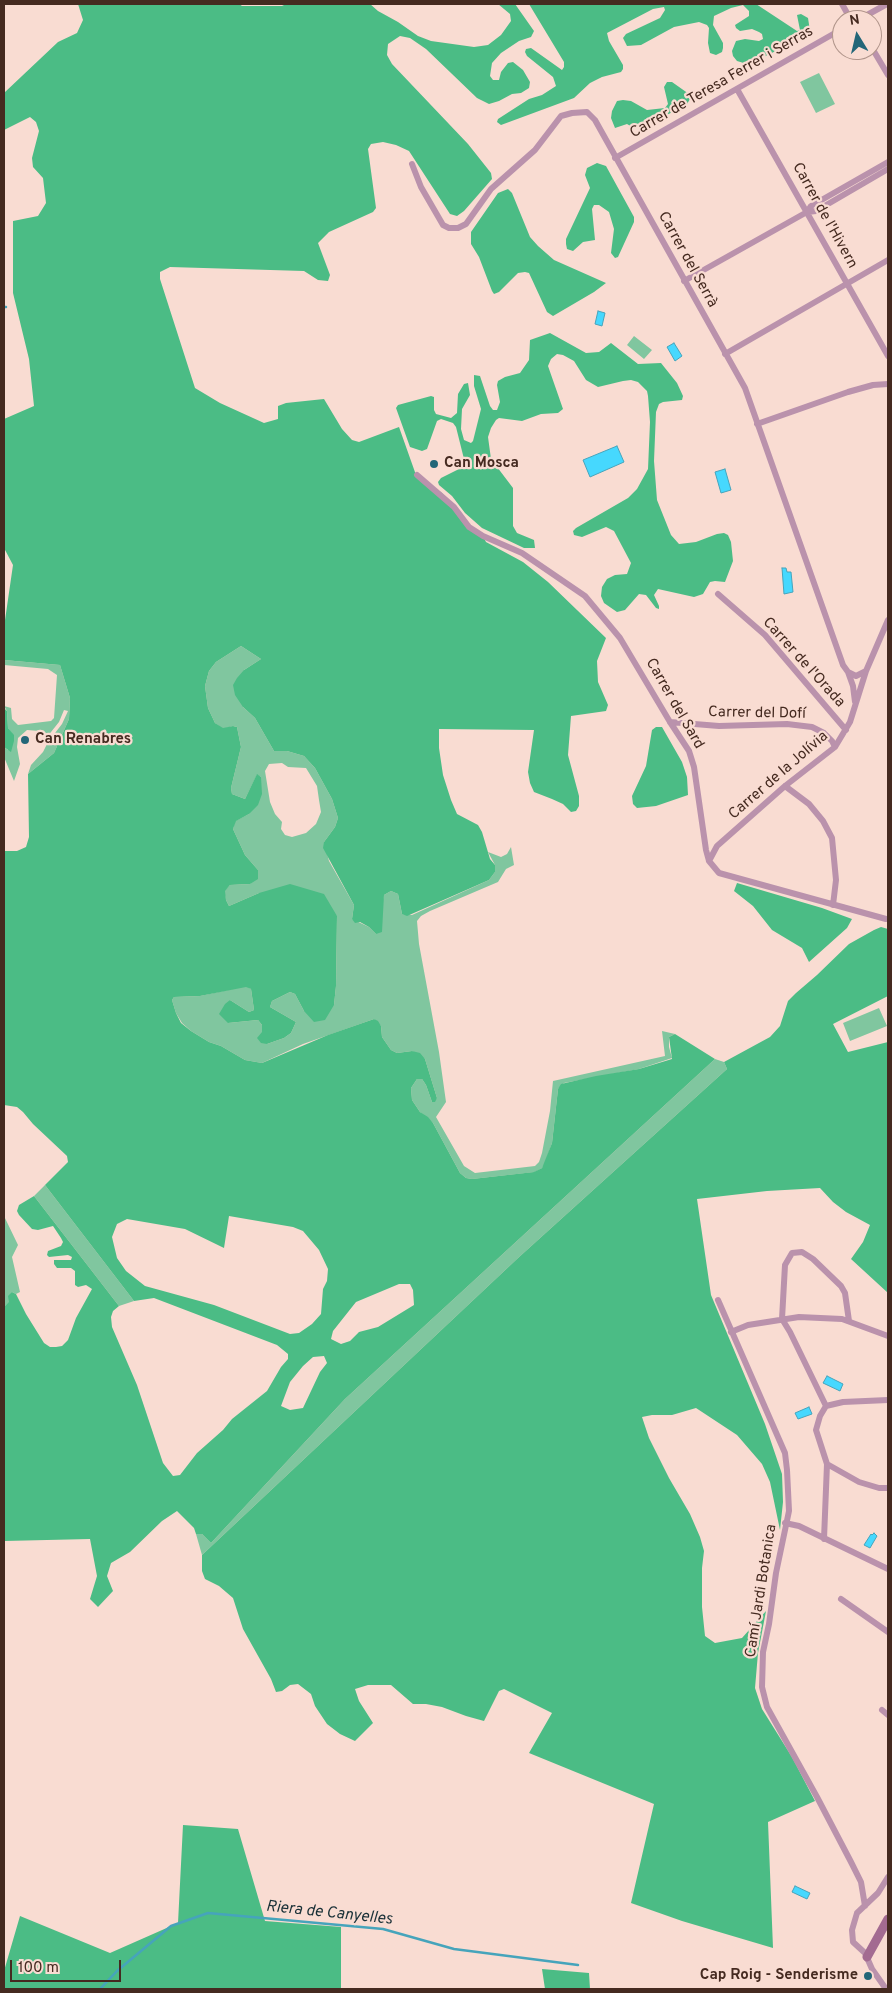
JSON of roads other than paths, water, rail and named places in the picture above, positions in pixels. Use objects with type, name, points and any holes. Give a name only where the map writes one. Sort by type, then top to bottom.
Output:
[{"type":"street","name":"Carrer de Teresa Ferrer i Serras","points":[[615,158],[832,35]]},
{"type":"street","points":[[879,60],[888,76]]},
{"type":"street","name":"Carrer de l'Hivern","points":[[737,89],[888,356]]},
{"type":"street","name":"Carrer del Serrà","points":[[412,164],[421,187],[443,225],[450,228],[458,228],[466,224],[491,189],[535,150],[561,116],[587,112],[595,120],[745,388],[838,651],[853,686],[856,705]]},
{"type":"street","points":[[807,212],[811,206],[888,162]]},
{"type":"street","points":[[684,281],[807,212],[816,211],[888,169]]},
{"type":"street","points":[[725,354],[888,260]]},
{"type":"street","points":[[758,424],[848,392],[873,385],[888,384]]},
{"type":"street","name":"Carrer del Sard","points":[[417,475],[454,507],[469,527],[482,536],[522,553],[584,596],[620,638],[670,722],[690,751],[709,861]]},
{"type":"street","name":"Carrer de l'Orada","points":[[718,594],[764,635],[846,730]]},
{"type":"street","name":"Carrer de la Jolívia","points":[[709,861],[717,846],[785,786],[836,747],[846,730],[866,671],[888,620]]},
{"type":"street","points":[[848,672],[856,676],[866,671]]},
{"type":"street","name":"Carrer del Dofí","points":[[670,722],[719,726],[787,724],[812,727],[824,733],[836,747]]},
{"type":"street","points":[[785,786],[810,804],[824,821],[832,838],[836,880],[833,905]]},
{"type":"street","points":[[709,861],[719,873],[886,920]]},
{"type":"street","points":[[826,1406],[782,1319],[785,1265],[792,1253],[802,1252],[827,1271],[845,1293],[849,1321]]},
{"type":"street","name":"Camí Jardi Botanica","points":[[718,1300],[785,1453],[787,1470],[789,1511],[785,1523],[763,1652],[762,1687],[767,1707],[861,1882],[864,1906]]},
{"type":"street","points":[[731,1332],[748,1325],[799,1317],[842,1319],[888,1336]]},
{"type":"street","points":[[824,1539],[826,1464],[816,1430],[820,1416],[826,1406],[843,1402],[888,1400]]},
{"type":"street","points":[[826,1464],[860,1482],[878,1488],[888,1488]]},
{"type":"street","points":[[785,1523],[799,1526],[888,1569]]},
{"type":"street","points":[[841,1599],[888,1632]]},
{"type":"street","points":[[882,1710],[888,1715]]},
{"type":"street","points":[[886,1989],[872,1969],[867,1957],[854,1942],[852,1930],[857,1913],[878,1893],[888,1877]]},
{"type":"street","points":[[867,1957],[888,1919]]},
{"type":"water","points":[[598,311],[605,313],[602,326],[595,324]]},
{"type":"water","points":[[674,343],[682,356],[675,361],[667,347]]},
{"type":"water","points":[[617,446],[624,462],[590,477],[583,460]]},
{"type":"water","points":[[725,469],[731,490],[721,493],[715,472]]},
{"type":"water","points":[[782,568],[786,568],[787,572],[791,572],[793,592],[784,594]]},
{"type":"water","points":[[827,1376],[843,1384],[840,1391],[823,1383]]},
{"type":"water","points":[[809,1407],[812,1414],[798,1419],[795,1413]]},
{"type":"water","points":[[874,1533],[877,1536],[870,1548],[864,1545],[871,1534]]},
{"type":"water","points":[[795,1886],[810,1893],[807,1899],[792,1892]]},
{"type":"waterway","name":"Riera de Canyelles","points":[[100,1989],[117,1971],[171,1926],[208,1913],[383,1929],[454,1949],[578,1965]]},
{"type":"place","name":"Can Mosca","points":[[434,464]]},
{"type":"place","name":"Can Renabres","points":[[25,740]]},
{"type":"place","name":"Cap Roig - Senderisme","points":[[868,1976]]}]
